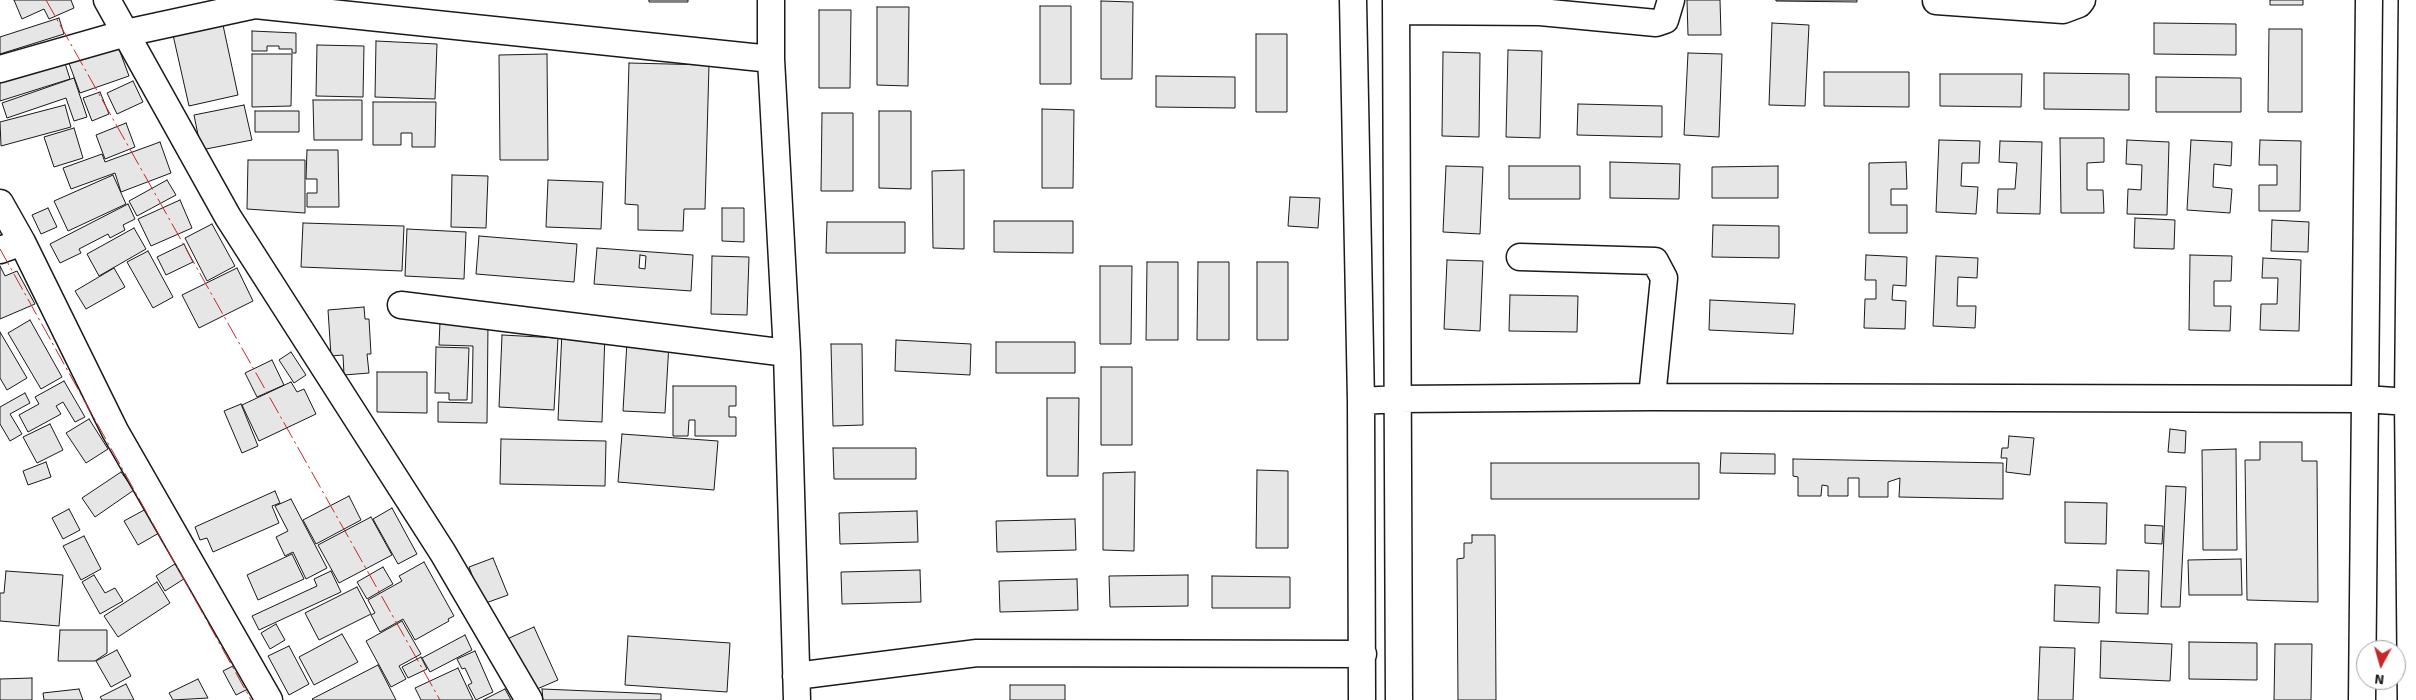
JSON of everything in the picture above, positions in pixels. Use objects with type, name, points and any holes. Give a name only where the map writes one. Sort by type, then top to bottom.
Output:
[{"type":"street","points":[[107,0],[228,217],[443,553],[529,700]]},
{"type":"street","points":[[771,0],[771,59],[787,353],[796,688],[977,653],[1362,654]]},
{"type":"street","points":[[1353,0],[1361,401],[1362,700]]},
{"type":"street","points":[[1399,700],[1396,6],[1540,6],[1656,23],[1665,20],[1671,0]]},
{"type":"street","points":[[1936,1],[2063,10],[2079,4],[2082,0]]},
{"type":"street","points":[[2362,700],[2369,0]]},
{"type":"street","points":[[2411,700],[2408,402],[2412,0]]},
{"type":"street","points":[[0,69],[126,33],[255,5],[771,59]]},
{"type":"street","points":[[0,203],[11,246],[269,700]]},
{"type":"street","points":[[1520,257],[1655,261],[1664,278],[1652,397]]},
{"type":"street","points":[[401,305],[787,353]]},
{"type":"street","points":[[1361,401],[1652,397],[2366,399],[2408,402]]},
{"type":"building","points":[[14,0],[71,0],[74,8],[49,19],[44,9],[22,19]]},
{"type":"building","points":[[649,0],[688,0],[688,2],[649,2]]},
{"type":"building","points":[[1687,0],[1720,0],[1721,35],[1688,35]]},
{"type":"building","points":[[1857,0],[1857,2],[1776,1]]},
{"type":"building","points":[[2270,0],[2303,0],[2303,5],[2270,5]]},
{"type":"building","points":[[1101,1],[1133,2],[1132,79],[1101,79]]},
{"type":"building","points":[[1040,6],[1071,6],[1071,84],[1040,84]]},
{"type":"building","points":[[877,7],[909,7],[908,86],[877,85]]},
{"type":"building","points":[[819,10],[851,10],[850,88],[819,88]]},
{"type":"building","points":[[59,18],[64,34],[0,54],[0,37]]},
{"type":"building","points":[[1772,23],[1809,25],[1805,106],[1769,105]]},
{"type":"building","points":[[2154,23],[2236,24],[2236,55],[2154,54]]},
{"type":"building","points":[[223,25],[238,95],[189,106],[173,35]]},
{"type":"building","points":[[2269,29],[2302,29],[2302,112],[2268,112]]},
{"type":"building","points":[[252,31],[296,33],[296,53],[292,53],[292,49],[279,49],[279,46],[267,46],[267,51],[252,51]]},
{"type":"building","points":[[1256,34],[1287,34],[1287,112],[1256,112]]},
{"type":"building","points":[[116,41],[129,76],[80,93],[67,58]]},
{"type":"building","points":[[376,41],[437,44],[435,99],[375,97]]},
{"type":"building","points":[[317,45],[364,46],[363,97],[316,96]]},
{"type":"building","points":[[1508,50],[1542,51],[1540,138],[1506,137]]},
{"type":"building","points":[[1443,52],[1480,53],[1479,137],[1442,136]]},
{"type":"building","points":[[1688,53],[1722,54],[1719,137],[1684,135]]},
{"type":"building","points":[[252,54],[292,54],[291,106],[252,107]]},
{"type":"building","points":[[547,54],[548,160],[500,160],[499,55]]},
{"type":"building","points":[[63,57],[70,79],[0,101],[0,77]]},
{"type":"building","points":[[629,63],[709,65],[705,209],[684,209],[683,231],[638,230],[638,205],[625,204]]},
{"type":"building","points":[[1824,72],[1909,72],[1909,107],[1824,106]]},
{"type":"building","points":[[2044,73],[2129,74],[2129,110],[2044,109]]},
{"type":"building","points":[[1940,74],[2022,74],[2021,107],[1940,106]]},
{"type":"building","points":[[1156,76],[1235,77],[1235,108],[1156,107]]},
{"type":"building","points":[[2156,77],[2241,78],[2241,112],[2156,112]]},
{"type":"building","points":[[74,78],[87,117],[74,121],[66,98],[7,118],[2,103]]},
{"type":"building","points":[[133,81],[143,102],[117,114],[107,93]]},
{"type":"building","points":[[100,92],[109,114],[92,121],[83,98]]},
{"type":"building","points":[[313,100],[362,100],[362,140],[314,140]]},
{"type":"building","points":[[373,102],[436,102],[435,147],[412,147],[412,133],[401,133],[401,145],[373,145]]},
{"type":"building","points":[[1578,104],[1662,106],[1662,137],[1577,135]]},
{"type":"building","points":[[65,105],[71,127],[1,146],[0,122]]},
{"type":"building","points":[[244,105],[252,140],[201,150],[194,115]]},
{"type":"building","points":[[1042,109],[1074,110],[1073,188],[1042,188]]},
{"type":"building","points":[[255,111],[299,111],[299,132],[255,132]]},
{"type":"building","points":[[879,111],[911,111],[911,189],[879,188]]},
{"type":"building","points":[[822,113],[853,113],[853,191],[821,191]]},
{"type":"building","points":[[126,123],[135,147],[105,159],[96,135]]},
{"type":"building","points":[[74,128],[83,158],[54,167],[44,137]]},
{"type":"building","points":[[2060,138],[2104,138],[2104,162],[2087,163],[2087,190],[2103,190],[2104,213],[2061,213]]},
{"type":"building","points":[[1939,140],[1980,141],[1979,163],[1962,163],[1961,186],[1978,187],[1976,214],[1936,212]]},
{"type":"building","points":[[2127,140],[2169,142],[2167,215],[2127,214],[2128,189],[2141,190],[2142,165],[2126,164]]},
{"type":"building","points":[[2191,140],[2232,142],[2231,166],[2214,164],[2213,187],[2232,189],[2230,213],[2187,210]]},
{"type":"building","points":[[2260,140],[2301,141],[2300,211],[2259,211],[2259,185],[2277,185],[2277,165],[2259,165]]},
{"type":"building","points":[[2000,141],[2042,142],[2040,214],[1997,213],[1998,189],[2015,189],[2017,163],[1999,162]]},
{"type":"building","points":[[160,142],[171,173],[121,192],[115,173],[71,189],[63,168],[102,154],[105,162]]},
{"type":"building","points":[[307,150],[338,150],[339,207],[307,207],[307,193],[317,193],[317,179],[306,179]]},
{"type":"building","points":[[248,160],[305,160],[305,213],[247,209]]},
{"type":"building","points":[[1610,162],[1680,164],[1679,199],[1610,198]]},
{"type":"building","points":[[1906,162],[1907,189],[1891,189],[1891,205],[1907,205],[1907,233],[1869,233],[1869,163]]},
{"type":"building","points":[[1446,166],[1483,167],[1480,234],[1443,232]]},
{"type":"building","points":[[1509,166],[1580,166],[1580,199],[1509,199]]},
{"type":"building","points":[[1778,166],[1778,198],[1712,198],[1712,167]]},
{"type":"building","points":[[964,170],[964,249],[933,248],[932,171]]},
{"type":"building","points":[[113,175],[126,204],[68,231],[54,201]]},
{"type":"building","points":[[452,175],[488,176],[486,228],[451,227]]},
{"type":"building","points":[[167,180],[176,195],[137,216],[129,201]]},
{"type":"building","points":[[548,180],[603,182],[601,229],[546,227]]},
{"type":"building","points":[[1290,197],[1320,198],[1318,228],[1288,226]]},
{"type":"building","points":[[180,200],[192,228],[151,246],[138,219]]},
{"type":"building","points":[[128,204],[135,219],[123,225],[125,230],[110,238],[108,234],[79,249],[81,253],[60,263],[50,244]]},
{"type":"building","points":[[48,208],[57,227],[41,234],[32,215]]},
{"type":"building","points":[[722,208],[744,208],[744,242],[722,241]]},
{"type":"building","points":[[2135,218],[2175,220],[2174,249],[2134,248]]},
{"type":"building","points":[[2272,220],[2309,222],[2308,252],[2271,251]]},
{"type":"building","points":[[994,221],[1073,221],[1073,253],[994,252]]},
{"type":"building","points":[[827,222],[905,222],[905,253],[826,253]]},
{"type":"building","points":[[303,223],[404,226],[402,271],[301,267]]},
{"type":"building","points":[[212,224],[235,266],[207,281],[185,238]]},
{"type":"building","points":[[1713,225],[1779,226],[1779,258],[1712,257]]},
{"type":"building","points":[[134,228],[146,249],[99,276],[87,254]]},
{"type":"building","points":[[407,229],[466,232],[464,279],[405,276]]},
{"type":"building","points":[[479,236],[577,244],[574,282],[476,274]]},
{"type":"building","points":[[184,244],[193,262],[166,275],[157,257]]},
{"type":"building","points":[[597,248],[693,255],[691,291],[594,284]],"holes":[[[640,255],[646,256],[645,269],[639,268]]]},
{"type":"building","points":[[148,251],[173,297],[153,308],[127,262]]},
{"type":"building","points":[[1866,255],[1907,257],[1906,286],[1893,285],[1892,300],[1906,301],[1905,329],[1864,328],[1865,299],[1876,299],[1876,280],[1865,280]]},
{"type":"building","points":[[2190,255],[2232,256],[2231,281],[2214,281],[2214,306],[2231,306],[2230,331],[2189,330]]},
{"type":"building","points":[[712,256],[749,257],[747,315],[711,314]]},
{"type":"building","points":[[1936,256],[1978,258],[1977,278],[1958,277],[1957,306],[1976,306],[1975,328],[1933,326]]},
{"type":"building","points":[[2263,258],[2301,260],[2299,331],[2260,330],[2261,304],[2277,304],[2278,278],[2262,278]]},
{"type":"building","points":[[1447,260],[1483,261],[1480,331],[1444,329]]},
{"type":"building","points":[[1147,262],[1178,262],[1178,340],[1146,340]]},
{"type":"building","points":[[1198,262],[1229,262],[1229,340],[1197,340]]},
{"type":"building","points":[[1257,262],[1288,262],[1288,340],[1257,340]]},
{"type":"building","points":[[0,266],[5,276],[17,271],[35,304],[0,319]]},
{"type":"building","points":[[1100,266],[1132,266],[1131,344],[1100,344]]},
{"type":"building","points":[[114,268],[125,287],[86,309],[75,291]]},
{"type":"building","points":[[237,268],[253,301],[199,328],[182,295]]},
{"type":"building","points":[[1510,295],[1578,296],[1577,332],[1509,331]]},
{"type":"building","points":[[1710,300],[1795,304],[1793,334],[1709,330]]},
{"type":"building","points":[[364,307],[365,319],[369,319],[371,354],[367,354],[369,373],[344,375],[343,355],[331,356],[328,310]]},
{"type":"building","points":[[30,320],[62,377],[41,389],[8,333]]},
{"type":"building","points":[[440,322],[488,324],[487,423],[438,422],[438,402],[472,403],[473,346],[439,345]]},
{"type":"building","points":[[562,331],[605,333],[602,422],[558,420]]},
{"type":"building","points":[[0,332],[27,378],[7,390],[0,378]]},
{"type":"building","points":[[502,335],[558,338],[554,410],[499,407]]},
{"type":"building","points":[[896,340],[971,344],[970,375],[895,371]]},
{"type":"building","points":[[627,341],[669,343],[665,413],[623,411]]},
{"type":"building","points":[[996,342],[1075,342],[1075,373],[996,373]]},
{"type":"building","points":[[831,344],[862,344],[863,425],[833,426]]},
{"type":"building","points":[[436,347],[469,348],[467,400],[449,400],[449,393],[435,393]]},
{"type":"building","points":[[291,352],[306,375],[294,383],[279,360]]},
{"type":"building","points":[[272,360],[284,385],[257,397],[245,373]]},
{"type":"building","points":[[1101,367],[1132,367],[1132,445],[1101,445]]},
{"type":"building","points":[[377,372],[427,372],[427,413],[377,412]]},
{"type":"building","points":[[64,381],[85,417],[75,422],[63,402],[56,406],[61,414],[28,432],[19,415],[39,404],[35,397]]},
{"type":"building","points":[[291,382],[297,392],[304,389],[316,414],[259,441],[242,405]]},
{"type":"building","points":[[673,386],[736,386],[736,406],[729,406],[729,417],[736,417],[736,436],[695,436],[695,420],[689,420],[688,436],[673,436]]},
{"type":"building","points":[[25,393],[30,403],[10,414],[22,434],[10,441],[0,424],[0,407]]},
{"type":"building","points":[[1047,398],[1079,398],[1078,476],[1047,476]]},
{"type":"building","points":[[241,404],[258,446],[242,453],[224,411]]},
{"type":"building","points":[[89,419],[108,449],[86,463],[66,433]]},
{"type":"building","points":[[50,424],[63,450],[37,463],[23,437]]},
{"type":"building","points":[[2170,429],[2186,431],[2185,453],[2168,452]]},
{"type":"building","points":[[622,434],[718,441],[714,490],[618,482]]},
{"type":"building","points":[[2009,436],[2034,438],[2030,475],[2006,472],[2007,458],[2001,458],[2002,448],[2008,448]]},
{"type":"building","points":[[501,439],[606,441],[605,486],[500,484]]},
{"type":"building","points":[[2260,442],[2302,442],[2302,461],[2317,461],[2318,602],[2247,600],[2245,460],[2260,460]]},
{"type":"building","points":[[833,448],[916,448],[916,479],[834,479]]},
{"type":"building","points":[[2236,449],[2237,550],[2203,550],[2202,450]]},
{"type":"building","points":[[1721,453],[1775,454],[1775,474],[1720,473]]},
{"type":"building","points":[[1793,459],[2003,463],[2003,499],[1899,497],[1900,478],[1888,482],[1888,497],[1859,497],[1859,478],[1848,478],[1848,496],[1828,496],[1828,486],[1822,485],[1821,496],[1798,496],[1798,477],[1793,476]]},
{"type":"building","points":[[46,462],[51,477],[28,485],[23,471]]},
{"type":"building","points":[[1491,463],[1699,463],[1699,499],[1491,499]]},
{"type":"building","points":[[1257,470],[1288,471],[1288,548],[1256,548]]},
{"type":"building","points":[[121,472],[134,490],[95,517],[82,498]]},
{"type":"building","points":[[1135,472],[1134,551],[1103,550],[1103,473]]},
{"type":"building","points":[[2166,486],[2186,487],[2180,607],[2161,607]]},
{"type":"building","points":[[275,491],[280,503],[272,506],[279,523],[213,552],[207,538],[200,540],[195,527]]},
{"type":"building","points":[[349,496],[361,520],[316,544],[303,520]]},
{"type":"building","points":[[291,499],[327,568],[306,579],[293,552],[285,556],[276,537],[288,531],[275,506]]},
{"type":"building","points":[[2065,502],[2107,503],[2106,544],[2065,543]]},
{"type":"building","points":[[392,508],[417,554],[398,564],[373,519]]},
{"type":"building","points":[[69,509],[80,530],[63,539],[52,518]]},
{"type":"building","points":[[146,509],[159,533],[138,545],[124,521]]},
{"type":"building","points":[[917,511],[918,542],[840,544],[839,513]]},
{"type":"building","points":[[371,517],[392,555],[339,583],[318,545]]},
{"type":"building","points":[[1075,519],[1076,550],[997,552],[996,521]]},
{"type":"building","points":[[2145,525],[2163,526],[2162,544],[2145,543]]},
{"type":"building","points":[[1472,535],[1495,535],[1496,700],[1458,700],[1457,559],[1464,558],[1464,543],[1472,543]]},
{"type":"building","points":[[84,536],[101,569],[81,580],[63,546]]},
{"type":"building","points":[[292,554],[304,579],[258,600],[247,575]]},
{"type":"building","points":[[493,558],[508,595],[483,604],[469,567]]},
{"type":"building","points":[[2241,559],[2242,595],[2189,595],[2188,560]]},
{"type":"building","points":[[181,560],[190,575],[165,591],[156,576]]},
{"type":"building","points":[[424,562],[454,616],[448,619],[449,621],[415,640],[403,619],[380,632],[371,615],[375,613],[368,600],[402,581],[399,576]]},
{"type":"building","points":[[383,567],[393,584],[367,599],[357,582]]},
{"type":"building","points":[[920,570],[921,602],[842,604],[841,572]]},
{"type":"building","points":[[2117,570],[2149,571],[2148,614],[2116,613]]},
{"type":"building","points":[[6,571],[63,575],[59,626],[0,621],[0,593],[4,593]]},
{"type":"building","points":[[331,571],[341,592],[259,630],[252,616],[317,586],[314,579]]},
{"type":"building","points":[[94,575],[105,593],[115,588],[123,601],[100,614],[82,582]]},
{"type":"building","points":[[1188,575],[1188,606],[1110,607],[1109,576]]},
{"type":"building","points":[[1212,576],[1290,577],[1290,608],[1212,608]]},
{"type":"building","points":[[1077,579],[1078,610],[1000,612],[999,581]]},
{"type":"building","points":[[157,582],[170,603],[118,637],[104,616]]},
{"type":"building","points":[[2055,585],[2100,587],[2099,623],[2054,621]]},
{"type":"building","points":[[357,587],[371,614],[319,640],[305,613]]},
{"type":"building","points":[[402,621],[421,654],[399,666],[406,679],[391,687],[366,641]]},
{"type":"building","points":[[276,624],[285,640],[270,649],[261,633]]},
{"type":"building","points":[[534,627],[558,680],[530,692],[507,639]]},
{"type":"building","points":[[60,630],[107,630],[107,653],[95,661],[58,661]]},
{"type":"building","points":[[342,634],[358,662],[314,685],[299,657]]},
{"type":"building","points":[[465,635],[472,650],[430,672],[422,658]]},
{"type":"building","points":[[628,636],[730,643],[727,692],[625,685]]},
{"type":"building","points":[[2101,641],[2172,644],[2170,681],[2100,678]]},
{"type":"building","points":[[2189,642],[2257,643],[2257,680],[2189,679]]},
{"type":"building","points":[[2275,644],[2312,644],[2311,700],[2274,700]]},
{"type":"building","points":[[289,646],[309,684],[289,695],[268,656]]},
{"type":"building","points":[[2040,647],[2075,648],[2073,700],[2038,700]]},
{"type":"building","points":[[117,650],[131,676],[111,687],[96,661]]},
{"type":"building","points":[[475,651],[493,692],[476,700],[468,685],[472,683],[465,668],[462,669],[457,659]]},
{"type":"building","points":[[421,657],[427,669],[408,678],[402,667]]},
{"type":"building","points":[[241,662],[254,686],[236,695],[223,671]]},
{"type":"building","points":[[378,665],[396,700],[312,699]]},
{"type":"building","points":[[458,668],[473,700],[421,700],[415,688]]},
{"type":"building","points":[[32,678],[32,700],[0,700],[0,679]]},
{"type":"building","points":[[198,679],[208,698],[173,700],[169,693]]},
{"type":"building","points":[[126,684],[134,700],[102,700],[100,697]]},
{"type":"building","points":[[1010,685],[1065,685],[1065,700],[1010,700]]},
{"type":"building","points":[[79,689],[83,700],[44,700],[43,693]]},
{"type":"building","points":[[505,689],[511,700],[483,700]]},
{"type":"building","points":[[542,689],[661,694],[661,700],[543,700]]},
{"type":"power","points":[[46,0],[440,700]]},
{"type":"power","points":[[0,249],[251,700]]}]
